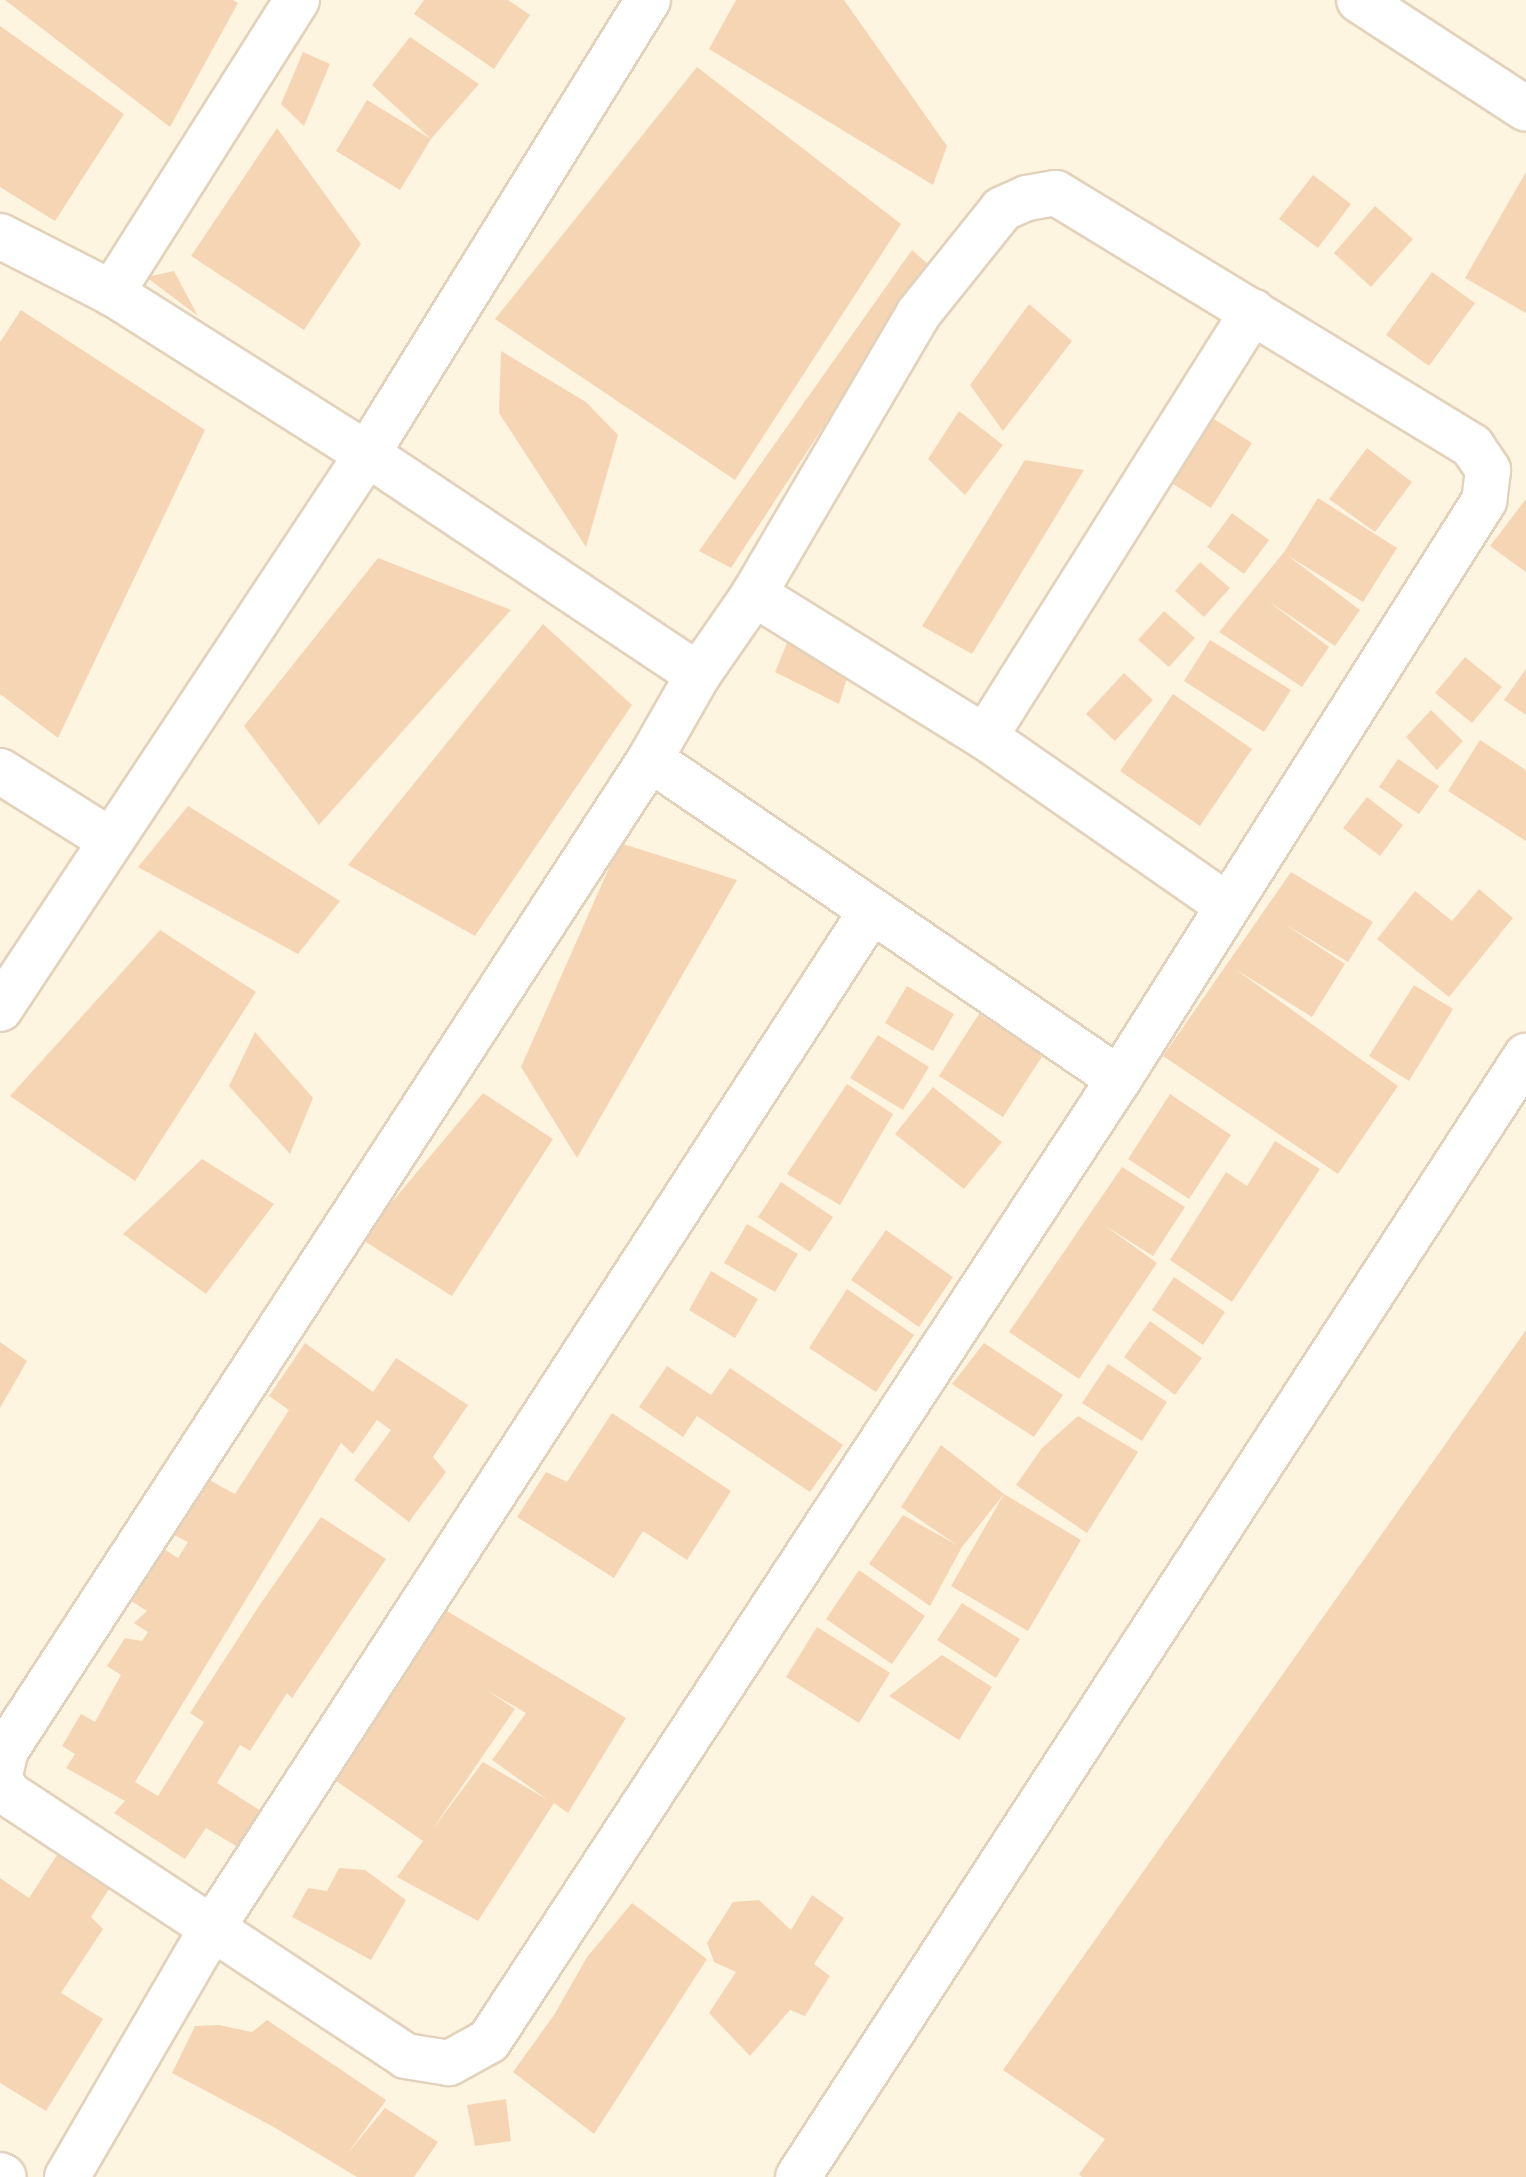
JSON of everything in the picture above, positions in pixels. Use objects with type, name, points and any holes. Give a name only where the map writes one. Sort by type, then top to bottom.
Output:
[{"type":"street","points":[[0,1009],[367,454],[648,0]]},
{"type":"street","points":[[1359,0],[1526,109]]},
{"type":"street","points":[[112,293],[295,1]]},
{"type":"street","points":[[1056,193],[1253,311],[1472,446],[1488,470],[1484,501],[1119,1079],[489,2041],[449,2063],[406,2056],[8,1794],[0,1776],[6,1750],[650,759],[698,675],[754,594],[918,314],[1002,209],[1027,198],[1056,193]]},
{"type":"street","points":[[0,236],[112,293],[367,454],[698,675]]},
{"type":"street","points":[[985,737],[1253,311]]},
{"type":"street","points":[[754,594],[985,737],[1227,905]]},
{"type":"street","points":[[650,759],[1119,1079]]},
{"type":"street","points":[[0,771],[110,840]]},
{"type":"street","points":[[67,2177],[211,1930],[872,910]]},
{"type":"street","points":[[798,2177],[1526,1056]]},
{"type":"building","points":[[5,0],[233,0],[238,3],[170,127]]},
{"type":"building","points":[[424,0],[508,0],[530,15],[494,69],[414,14]]},
{"type":"building","points":[[736,0],[844,0],[947,146],[933,185],[709,49]]},
{"type":"building","points":[[0,26],[124,114],[55,221],[0,187]]},
{"type":"building","points":[[410,37],[479,84],[431,139],[372,85]]},
{"type":"building","points":[[303,52],[330,64],[304,126],[281,104]]},
{"type":"building","points":[[697,67],[901,224],[735,480],[495,319]]},
{"type":"building","points":[[367,100],[431,139],[400,190],[336,151]]},
{"type":"building","points":[[277,128],[361,244],[304,330],[191,256]]},
{"type":"building","points":[[1526,172],[1526,313],[1465,278]]},
{"type":"building","points":[[1313,175],[1351,204],[1318,248],[1279,219]]},
{"type":"building","points":[[1375,206],[1413,239],[1371,287],[1334,253]]},
{"type":"building","points":[[912,250],[929,265],[731,568],[699,551]]},
{"type":"building","points":[[174,271],[198,316],[146,277]]},
{"type":"building","points":[[1432,272],[1475,303],[1429,366],[1386,335]]},
{"type":"building","points":[[1029,304],[1072,341],[1003,431],[970,385]]},
{"type":"building","points":[[21,310],[205,430],[58,738],[0,694],[0,342]]},
{"type":"building","points":[[501,351],[586,402],[618,435],[586,547],[499,413]]},
{"type":"building","points":[[959,411],[1003,445],[965,495],[928,459]]},
{"type":"building","points":[[1203,412],[1252,443],[1211,508],[1162,477]]},
{"type":"building","points":[[1367,448],[1412,482],[1375,532],[1329,499]]},
{"type":"building","points":[[1025,460],[1084,470],[972,654],[922,626]]},
{"type":"building","points":[[1318,498],[1397,548],[1363,602],[1287,555],[1360,610],[1335,646],[1268,601],[1329,647],[1302,687],[1219,632],[1284,552]]},
{"type":"building","points":[[1526,499],[1526,572],[1490,546]]},
{"type":"building","points":[[1232,513],[1269,540],[1244,574],[1207,547]]},
{"type":"building","points":[[378,558],[511,610],[319,825],[244,726]]},
{"type":"building","points":[[1200,562],[1230,588],[1204,617],[1175,591]]},
{"type":"building","points":[[1164,611],[1195,638],[1169,667],[1138,640]]},
{"type":"building","points":[[543,624],[632,705],[475,936],[348,865]]},
{"type":"building","points":[[790,636],[850,668],[839,704],[775,672]]},
{"type":"building","points":[[1210,640],[1291,690],[1264,732],[1184,681]]},
{"type":"building","points":[[1465,657],[1502,687],[1472,723],[1435,693]]},
{"type":"building","points":[[1526,669],[1526,715],[1504,700]]},
{"type":"building","points":[[1124,673],[1153,700],[1115,741],[1086,714]]},
{"type":"building","points":[[1173,694],[1252,749],[1200,826],[1120,771]]},
{"type":"building","points":[[1431,710],[1463,741],[1437,770],[1406,737]]},
{"type":"building","points":[[1480,740],[1526,770],[1526,841],[1448,791]]},
{"type":"building","points":[[1398,759],[1439,786],[1419,814],[1379,787]]},
{"type":"building","points":[[1367,797],[1403,825],[1380,856],[1343,828]]},
{"type":"building","points":[[188,806],[340,901],[298,954],[138,867]]},
{"type":"building","points":[[620,843],[737,880],[577,1158],[521,1067]]},
{"type":"building","points":[[1291,872],[1373,922],[1348,962],[1283,923],[1345,964],[1312,1017],[1235,969],[1398,1086],[1338,1174],[1163,1056]]},
{"type":"building","points":[[1479,889],[1513,918],[1449,997],[1377,939],[1415,891],[1452,921]]},
{"type":"building","points":[[160,930],[256,992],[135,1181],[10,1096]]},
{"type":"building","points":[[1414,985],[1453,1009],[1409,1081],[1369,1056]]},
{"type":"building","points":[[907,986],[954,1014],[933,1051],[885,1023]]},
{"type":"building","points":[[979,1014],[1043,1055],[1003,1117],[939,1076]]},
{"type":"building","points":[[255,1032],[313,1098],[290,1154],[229,1086]]},
{"type":"building","points":[[878,1035],[929,1067],[903,1110],[850,1078]]},
{"type":"building","points":[[847,1084],[893,1114],[840,1205],[787,1174]]},
{"type":"building","points":[[933,1087],[1002,1142],[964,1189],[895,1134]]},
{"type":"building","points":[[483,1093],[553,1139],[452,1296],[361,1239]]},
{"type":"building","points":[[1170,1094],[1231,1135],[1189,1199],[1128,1159]]},
{"type":"building","points":[[1275,1141],[1320,1169],[1232,1302],[1170,1260],[1226,1172],[1247,1186]]},
{"type":"building","points":[[202,1159],[274,1204],[206,1294],[123,1234]]},
{"type":"building","points":[[1122,1167],[1185,1207],[1153,1256],[1104,1225],[1157,1263],[1079,1379],[1009,1332]]},
{"type":"building","points":[[781,1182],[833,1217],[810,1252],[758,1217]]},
{"type":"building","points":[[747,1224],[798,1254],[775,1292],[724,1263]]},
{"type":"building","points":[[886,1230],[953,1277],[919,1327],[851,1280]]},
{"type":"building","points":[[711,1271],[758,1299],[735,1338],[689,1310]]},
{"type":"building","points":[[1174,1277],[1225,1312],[1203,1345],[1152,1310]]},
{"type":"building","points":[[847,1289],[914,1335],[876,1392],[809,1348]]},
{"type":"building","points":[[1150,1321],[1202,1358],[1175,1395],[1124,1357]]},
{"type":"building","points":[[1526,1330],[1526,2177],[1082,2177],[1079,2174],[1105,2139],[1003,2070]]},
{"type":"building","points":[[0,1342],[27,1361],[0,1408]]},
{"type":"building","points":[[305,1343],[373,1392],[396,1358],[468,1405],[433,1457],[446,1472],[409,1522],[354,1480],[391,1430],[377,1420],[353,1454],[341,1443],[135,1782],[158,1796],[204,1722],[190,1713],[321,1517],[386,1559],[292,1698],[287,1693],[250,1751],[240,1745],[217,1783],[264,1813],[241,1849],[206,1828],[185,1859],[114,1813],[125,1801],[66,1768],[75,1754],[62,1746],[81,1714],[95,1722],[121,1675],[107,1666],[125,1638],[142,1641],[148,1632],[134,1623],[147,1611],[120,1594],[153,1542],[178,1558],[188,1542],[170,1533],[202,1476],[235,1494],[289,1410],[269,1396]]},
{"type":"building","points":[[984,1343],[1063,1395],[1034,1437],[952,1384]]},
{"type":"building","points":[[1108,1364],[1167,1402],[1142,1441],[1082,1403]]},
{"type":"building","points":[[667,1366],[711,1395],[730,1368],[843,1445],[810,1492],[697,1416],[683,1437],[639,1407]]},
{"type":"building","points":[[612,1413],[731,1491],[687,1560],[643,1531],[614,1578],[517,1517],[546,1472],[567,1482]]},
{"type":"building","points":[[1078,1416],[1138,1452],[1087,1533],[1016,1485],[1042,1448]]},
{"type":"building","points":[[941,1445],[1004,1494],[962,1547],[930,1606],[869,1564],[903,1515],[957,1545],[901,1507]]},
{"type":"building","points":[[1004,1494],[1081,1540],[1028,1631],[951,1586]]},
{"type":"building","points":[[859,1570],[925,1616],[892,1664],[826,1619]]},
{"type":"building","points":[[962,1603],[1020,1639],[996,1678],[937,1640]]},
{"type":"building","points":[[447,1611],[626,1718],[568,1813],[554,1803],[478,1921],[397,1877],[423,1841],[332,1778]],"holes":[[[488,1691],[526,1713],[492,1760],[548,1800],[483,1762],[432,1830],[515,1709]]]},
{"type":"building","points":[[817,1627],[890,1673],[859,1723],[786,1677]]},
{"type":"building","points":[[942,1655],[992,1687],[959,1740],[889,1696]]},
{"type":"building","points":[[59,1852],[111,1886],[91,1917],[103,1929],[61,1993],[103,2019],[46,2111],[0,2083],[0,1878],[29,1898]]},
{"type":"building","points":[[339,1868],[365,1870],[406,1900],[371,1960],[292,1917],[308,1888],[327,1891]]},
{"type":"building","points":[[812,1895],[844,1918],[814,1964],[830,1976],[805,2016],[790,2010],[750,2056],[709,2013],[736,1972],[714,1962],[707,1943],[733,1902],[759,1900],[791,1930]]},
{"type":"building","points":[[632,1903],[707,1959],[594,2134],[513,2072],[554,2015],[587,1957]]},
{"type":"building","points":[[267,2020],[386,2100],[348,2153],[385,2108],[438,2142],[414,2177],[357,2177],[272,2126],[172,2073],[195,2026],[219,2025],[252,2032]]},
{"type":"building","points":[[506,2099],[511,2141],[475,2146],[467,2105]]}]
